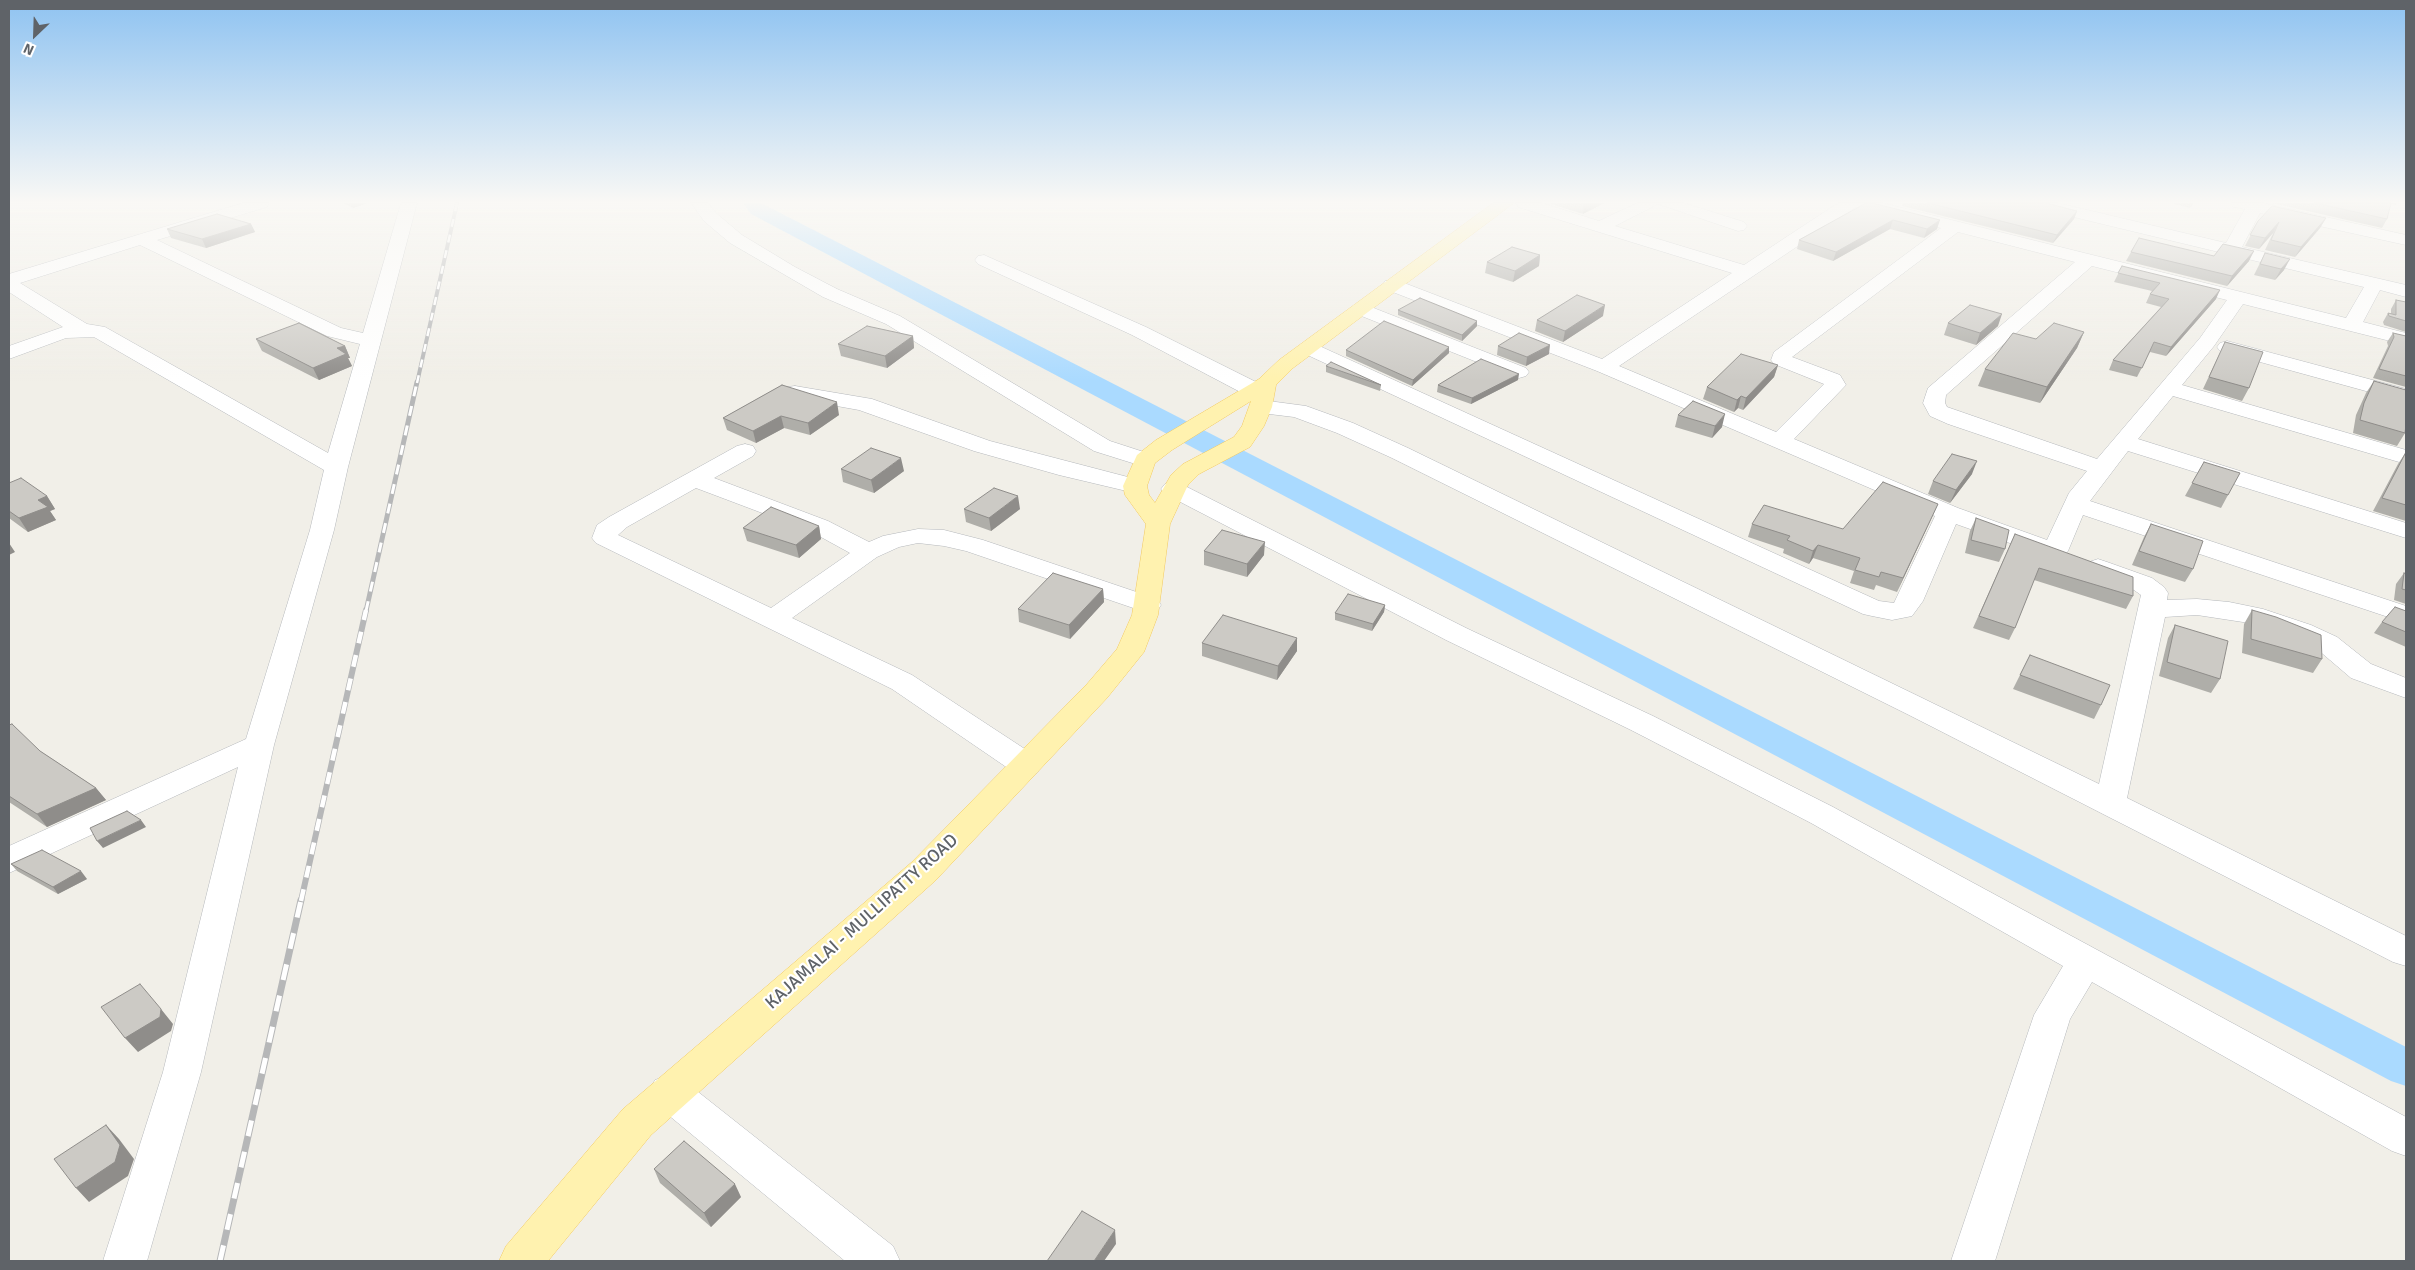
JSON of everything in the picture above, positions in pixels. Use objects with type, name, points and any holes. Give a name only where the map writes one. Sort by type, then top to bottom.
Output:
[{"type":"main road","points":[[1158,524],[1139,498],[1135,486],[1145,460],[1164,445],[1200,424],[1260,393],[1308,348],[1423,262]]},
{"type":"main road","points":[[1182,479],[1242,442],[1253,426],[1260,393]]},
{"type":"main road","name":"KAJAMALAI - MULLIPATTY ROAD","points":[[521,1261],[637,1122],[669,1092],[924,871],[1097,691],[1130,652],[1148,605],[1158,524],[1182,479]]},
{"type":"street","points":[[9,280],[68,262]]},
{"type":"street","points":[[187,262],[326,329],[371,341]]},
{"type":"street","points":[[125,1261],[182,1072],[259,746],[322,530],[336,467],[392,262]]},
{"type":"street","points":[[775,262],[830,293],[893,320],[1088,439],[1112,451],[1145,460]]},
{"type":"street","points":[[989,262],[1139,332],[1298,411],[1345,428],[1400,453],[2406,952]]},
{"type":"street","points":[[1714,262],[1746,272]]},
{"type":"street","points":[[1604,367],[1761,262]]},
{"type":"street","points":[[1779,442],[1835,385],[1833,379],[1781,360],[1781,356],[1907,262]]},
{"type":"street","points":[[2085,262],[1936,394],[1934,402],[1938,411],[1956,420],[2102,468]]},
{"type":"street","points":[[2102,262],[2406,339]]},
{"type":"street","points":[[2290,262],[2406,291]]},
{"type":"street","points":[[2351,326],[2375,283]]},
{"type":"street","points":[[9,284],[72,328]]},
{"type":"street","points":[[1392,285],[1604,367],[1949,513],[2143,584],[2155,594],[2154,609],[2110,804]]},
{"type":"street","points":[[2055,551],[2081,492],[2207,342],[2238,297]]},
{"type":"street","points":[[1361,309],[1519,372]]},
{"type":"street","points":[[9,353],[72,328],[98,331],[336,467]]},
{"type":"street","points":[[2207,342],[2406,396]]},
{"type":"street","points":[[1308,348],[1872,608],[1892,612],[1903,610],[1910,601],[1949,513]]},
{"type":"street","points":[[2169,388],[2406,458]]},
{"type":"street","points":[[795,392],[864,404],[982,446],[1067,470],[1135,486]]},
{"type":"street","points":[[2124,442],[2406,531]]},
{"type":"street","points":[[745,451],[618,522],[606,530],[605,538],[902,682],[1026,765]]},
{"type":"street","points":[[694,479],[795,516],[868,552]]},
{"type":"street","points":[[1182,479],[1456,634],[1642,723],[1915,865],[2085,962],[2406,1138]]},
{"type":"street","points":[[2075,504],[2406,615]]},
{"type":"street","points":[[773,619],[868,552],[892,541],[918,536],[944,538],[974,545],[1148,605]]},
{"type":"street","points":[[2154,609],[2197,607],[2229,610],[2263,617],[2318,639],[2361,671],[2406,689]]},
{"type":"street","points":[[9,860],[259,746]]},
{"type":"street","points":[[1972,1261],[2053,1015],[2085,962]]},
{"type":"street","points":[[669,1092],[878,1261]]},
{"type":"building","points":[[1488,262],[1529,262],[1515,271]]},
{"type":"building","points":[[2174,262],[2244,262],[2232,276]]},
{"type":"building","points":[[2261,262],[2287,262],[2281,269],[2260,264]]},
{"type":"building","points":[[2122,266],[2220,290],[2171,347],[2154,342],[2142,368],[2113,360],[2169,299],[2150,294],[2160,283],[2118,273]]},
{"type":"building","points":[[1577,295],[1605,305],[1565,331],[1537,320]]},
{"type":"building","points":[[1420,298],[1477,321],[1462,335],[1398,310]]},
{"type":"building","points":[[2396,300],[2406,302],[2406,321],[2389,316],[2388,313],[2396,315]]},
{"type":"building","points":[[1970,305],[2002,314],[1980,333],[1948,323]]},
{"type":"building","points":[[1384,321],[1449,347],[1413,380],[1346,350]]},
{"type":"building","points":[[299,323],[345,346],[337,348],[346,354],[313,368],[256,339]]},
{"type":"building","points":[[2054,323],[2084,332],[2047,387],[1985,369],[2013,333],[2036,339]]},
{"type":"building","points":[[867,326],[913,336],[885,356],[838,344]]},
{"type":"building","points":[[1519,333],[1550,345],[1527,357],[1498,346]]},
{"type":"building","points":[[2393,333],[2406,336],[2406,376],[2379,369],[2394,337]]},
{"type":"building","points":[[2225,342],[2263,352],[2249,388],[2209,377]]},
{"type":"building","points":[[1741,354],[1778,365],[1746,398],[1741,396],[1737,400],[1707,387]]},
{"type":"building","points":[[1481,359],[1519,374],[1472,398],[1438,385]]},
{"type":"building","points":[[1331,362],[1381,385],[1326,366]]},
{"type":"building","points":[[2374,381],[2406,390],[2405,433],[2360,420],[2364,403]]},
{"type":"building","points":[[782,385],[837,402],[808,423],[781,416],[753,431],[723,418]]},
{"type":"building","points":[[1693,401],[1725,414],[1715,426],[1678,415]]},
{"type":"building","points":[[871,448],[901,458],[871,480],[841,469]]},
{"type":"building","points":[[2406,452],[2406,505],[2382,498]]},
{"type":"building","points":[[1952,454],[1977,461],[1956,490],[1933,481]]},
{"type":"building","points":[[2204,462],[2240,473],[2228,495],[2192,483]]},
{"type":"building","points":[[21,478],[47,496],[38,500],[48,507],[19,518],[9,511],[9,483]]},
{"type":"building","points":[[1883,482],[1938,504],[1903,578],[1881,572],[1879,577],[1855,570],[1860,558],[1818,545],[1813,551],[1787,540],[1790,536],[1752,524],[1764,505],[1843,529]]},
{"type":"building","points":[[994,488],[1018,496],[989,518],[964,509]]},
{"type":"building","points":[[771,507],[819,526],[796,545],[743,528]]},
{"type":"building","points":[[1976,518],[2009,530],[2005,549],[1971,540]]},
{"type":"building","points":[[2151,524],[2203,541],[2193,569],[2139,551]]},
{"type":"building","points":[[1222,530],[1265,542],[1247,564],[1204,551]]},
{"type":"building","points":[[2015,534],[2133,577],[2133,596],[2039,568],[2015,628],[1979,616]]},
{"type":"building","points":[[1053,573],[1103,589],[1069,625],[1018,609]]},
{"type":"building","points":[[2404,573],[2406,574],[2406,590],[2402,589]]},
{"type":"building","points":[[1348,594],[1385,605],[1373,624],[1335,613]]},
{"type":"building","points":[[2395,607],[2406,611],[2406,632],[2382,622]]},
{"type":"building","points":[[2252,610],[2276,617],[2321,635],[2322,659],[2251,639]]},
{"type":"building","points":[[1223,615],[1297,638],[1278,666],[1202,643]]},
{"type":"building","points":[[2175,625],[2228,641],[2220,679],[2167,662]]},
{"type":"building","points":[[2030,655],[2110,685],[2101,705],[2020,675]]},
{"type":"building","points":[[12,724],[40,751],[96,788],[37,814],[9,796],[9,725]]},
{"type":"building","points":[[127,811],[141,820],[97,841],[90,828]]},
{"type":"building","points":[[42,850],[81,871],[53,887],[11,864]]},
{"type":"building","points":[[140,984],[161,1009],[160,1017],[125,1038],[101,1007]]},
{"type":"building","points":[[106,1125],[120,1145],[115,1162],[76,1188],[54,1159]]},
{"type":"building","points":[[684,1141],[735,1184],[704,1213],[654,1169]]},
{"type":"building","points":[[1082,1211],[1115,1230],[1094,1261],[1047,1261]]},
{"type":"waterway","points":[[857,262],[2406,1068]]},
{"type":"railway","points":[[417,383],[444,262]]},
{"type":"railway","points":[[366,611],[417,382]]},
{"type":"railway","points":[[301,901],[366,610]]},
{"type":"railway","points":[[220,1261],[301,900]]}]
